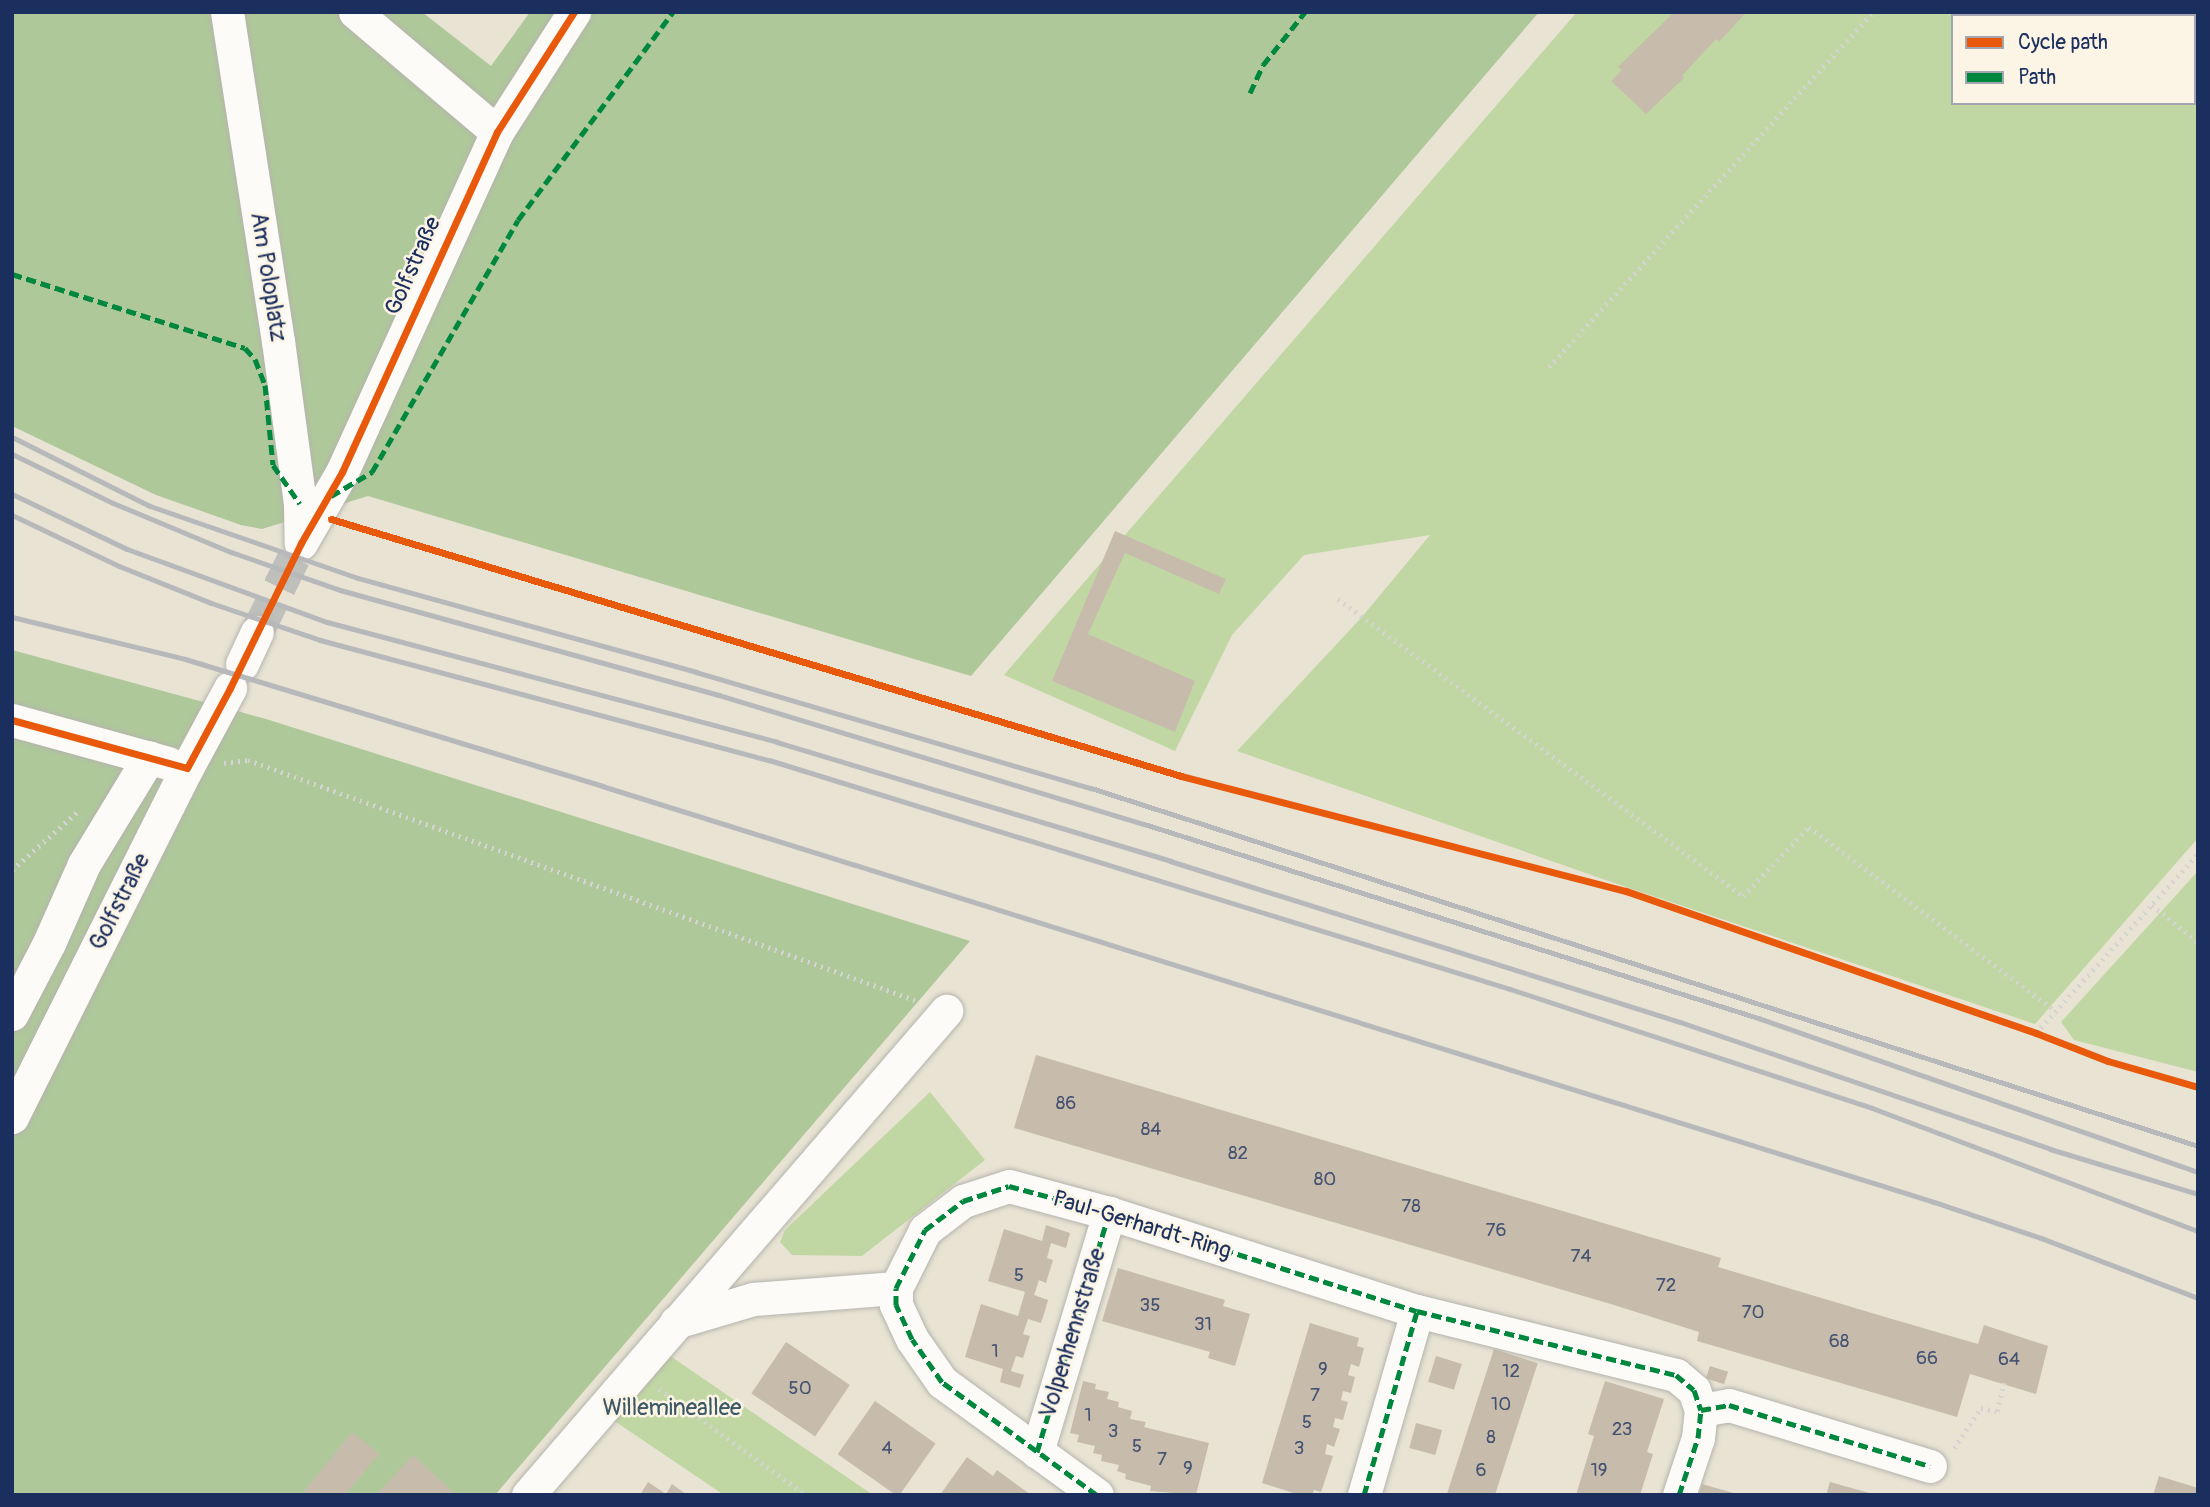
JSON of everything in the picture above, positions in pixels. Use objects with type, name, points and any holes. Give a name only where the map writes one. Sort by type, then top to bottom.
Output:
[{"type":"street","name":"Am Poloplatz","points":[[227,12],[284,382],[300,504],[301,543]]},
{"type":"street","points":[[355,12],[497,132]]},
{"type":"street","name":"Golfstraße","points":[[301,543],[342,472],[497,132],[574,12]]},
{"type":"street","name":"Golfstraße","points":[[12,1117],[257,632]]},
{"type":"street","points":[[12,720],[187,768]]},
{"type":"street","points":[[12,1014],[49,943],[84,863],[149,757]]},
{"type":"street","points":[[528,1495],[946,1011]]},
{"type":"street","name":"Paul-Gerhardt-Ring","points":[[896,1288],[925,1230],[963,1202],[1009,1186],[1109,1213],[1416,1311],[1676,1375],[1694,1390],[1701,1410]]},
{"type":"street","name":"Volpenhennstraße","points":[[1037,1452],[1109,1213]]},
{"type":"street","points":[[676,1322],[753,1299],[896,1288],[896,1305],[912,1339],[942,1382],[1097,1495]]},
{"type":"street","points":[[1364,1495],[1416,1311]]},
{"type":"street","points":[[1679,1495],[1698,1438],[1701,1410],[1729,1405],[1930,1466]]},
{"type":"path","points":[[1549,367],[1873,12]]},
{"type":"path","points":[[1338,599],[1743,896],[1809,827],[2056,1011]]},
{"type":"path","points":[[187,768],[248,760],[946,1011]]},
{"type":"path","points":[[2036,1032],[2198,854]]},
{"type":"path","points":[[2152,905],[2198,942]]},
{"type":"path","points":[[634,1370],[806,1495]]},
{"type":"path","points":[[1930,1466],[1942,1466],[1981,1408],[1997,1411],[2004,1383]]},
{"type":"green space","points":[[12,12],[422,12],[491,66],[530,12],[1539,12],[971,676],[368,496],[262,529],[241,525],[156,495],[12,426]]},
{"type":"green space","points":[[1577,12],[2198,12],[2198,838],[2035,1024],[1623,886],[1237,751],[1361,618],[1430,535],[1304,555],[1232,635],[1175,751],[1004,675]]},
{"type":"green space","points":[[12,650],[266,719],[970,941],[495,1495],[12,1495]]},
{"type":"green space","points":[[2198,871],[2198,1072],[2074,1040],[2061,1022]]},
{"type":"green space","points":[[930,1092],[985,1160],[862,1256],[792,1255],[780,1242],[785,1230]]},
{"type":"green space","name":"Willemineallee","points":[[663,1351],[873,1495],[724,1495],[607,1416]]},
{"type":"building","points":[[1674,12],[1742,12],[1744,15],[1719,42],[1716,39],[1682,76],[1684,78],[1646,114],[1611,81],[1622,70],[1618,67]]},
{"type":"building","points":[[1115,531],[1226,579],[1219,594],[1125,553],[1088,634],[1195,681],[1175,732],[1052,681]]},
{"type":"building","points":[[1036,1055],[1721,1258],[1718,1267],[1978,1344],[1984,1325],[2048,1346],[2036,1394],[1970,1374],[1957,1417],[1697,1341],[1699,1332],[1614,1305],[1014,1128]]},
{"type":"building","points":[[1046,1225],[1070,1233],[1066,1248],[1051,1243],[1047,1258],[1053,1260],[1046,1283],[1039,1280],[1034,1295],[1048,1300],[1041,1323],[1028,1319],[1023,1334],[1030,1336],[1023,1358],[1016,1356],[1011,1371],[1024,1375],[1020,1388],[1000,1382],[1003,1369],[965,1357],[981,1304],[1018,1316],[1025,1292],[988,1281],[1004,1229],[1042,1241]]},
{"type":"building","points":[[1118,1268],[1225,1300],[1223,1306],[1250,1314],[1235,1366],[1208,1358],[1210,1352],[1102,1321]]},
{"type":"building","points":[[1310,1323],[1359,1338],[1357,1346],[1364,1348],[1359,1367],[1351,1364],[1348,1375],[1355,1377],[1351,1393],[1343,1391],[1341,1400],[1348,1402],[1343,1420],[1335,1418],[1333,1427],[1340,1429],[1334,1447],[1327,1444],[1325,1454],[1333,1456],[1321,1492],[1314,1490],[1312,1495],[1300,1495],[1262,1483]]},
{"type":"building","points":[[786,1342],[850,1385],[815,1436],[751,1393]]},
{"type":"building","points":[[1494,1349],[1538,1363],[1495,1495],[1447,1495]]},
{"type":"building","points":[[1436,1356],[1462,1364],[1454,1390],[1428,1382]]},
{"type":"building","points":[[1710,1366],[1728,1372],[1724,1384],[1706,1378]]},
{"type":"building","points":[[1083,1381],[1096,1384],[1095,1389],[1109,1392],[1107,1399],[1119,1402],[1118,1407],[1132,1411],[1130,1419],[1146,1422],[1144,1427],[1209,1443],[1196,1495],[1150,1491],[1151,1486],[1125,1479],[1126,1474],[1117,1471],[1119,1465],[1101,1461],[1102,1455],[1093,1453],[1095,1446],[1077,1442],[1079,1435],[1070,1433]]},
{"type":"building","points":[[1605,1381],[1664,1399],[1647,1452],[1653,1454],[1640,1495],[1576,1495],[1594,1436],[1588,1434]]},
{"type":"building","points":[[875,1401],[936,1443],[900,1495],[838,1454]]},
{"type":"building","points":[[1416,1423],[1442,1430],[1435,1455],[1409,1448]]},
{"type":"building","points":[[352,1432],[379,1454],[345,1495],[301,1495]]},
{"type":"building","points":[[413,1455],[456,1495],[376,1495]]},
{"type":"building","points":[[967,1457],[993,1476],[997,1470],[1031,1495],[940,1495]]},
{"type":"building","points":[[2159,1476],[2198,1488],[2198,1495],[2153,1495]]},
{"type":"building","points":[[648,1482],[666,1494],[672,1484],[687,1495],[640,1495]]},
{"type":"building","points":[[1830,1482],[1873,1494],[1873,1495],[1826,1495]]},
{"type":"building","points":[[1702,1484],[1737,1494],[1699,1495]]},
{"type":"tunnel","points":[[257,632],[301,543]]},
{"type":"railway","points":[[12,437],[150,506],[358,578],[696,672],[1091,788],[2198,1146]]},
{"type":"railway","points":[[12,454],[113,503],[231,552],[340,590],[719,695],[1144,824],[1758,1018],[2198,1172]]},
{"type":"railway","points":[[12,494],[127,549],[327,622],[777,742],[1170,861],[1680,1022],[2050,1149],[2198,1194]]},
{"type":"railway","points":[[12,515],[119,566],[211,603],[320,640],[769,760],[1510,989],[1872,1108],[2198,1231]]},
{"type":"railway","points":[[12,617],[185,659],[602,786],[1934,1202],[2041,1238],[2198,1298]]},
{"type":"marked path","points":[[331,496],[372,472],[518,220],[673,12]]},
{"type":"marked path","points":[[1250,93],[1263,65],[1305,12]]},
{"type":"marked path","points":[[12,274],[245,348],[255,359],[265,385],[273,465],[300,504]]},
{"type":"marked path","points":[[1097,1495],[942,1382],[912,1339],[896,1305],[896,1288],[925,1230],[963,1201],[1009,1186],[1109,1213],[1417,1311],[1676,1375],[1694,1390],[1701,1410],[1729,1405],[1930,1466]]},
{"type":"marked path","points":[[1037,1452],[1109,1213]]},
{"type":"marked path","points":[[1364,1495],[1417,1311]]},
{"type":"marked path","points":[[1679,1495],[1698,1438],[1701,1410]]},
{"type":"cycle path","points":[[12,720],[187,768],[230,688],[301,543],[342,472],[497,132],[574,12]]},
{"type":"cycle path","points":[[331,519],[1181,776],[1626,891],[2036,1033],[2108,1061],[2198,1087]]}]
